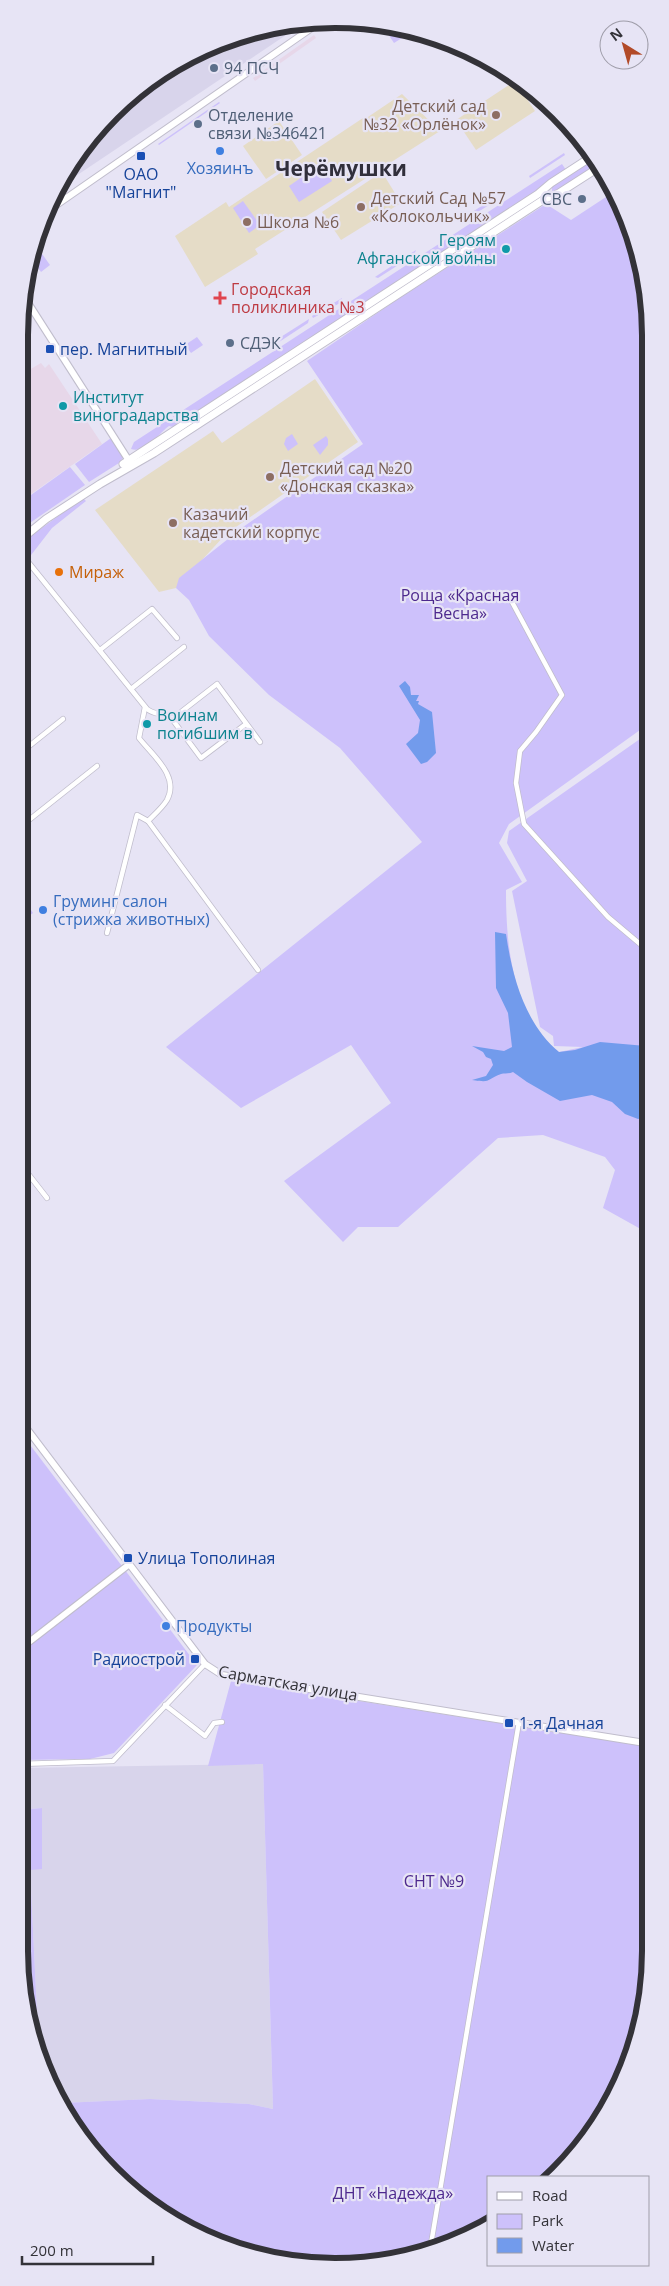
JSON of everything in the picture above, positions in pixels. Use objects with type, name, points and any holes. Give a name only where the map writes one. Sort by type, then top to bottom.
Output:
[{"type":"main road","points":[[56,205],[311,28]]},
{"type":"main road","points":[[27,530],[44,516],[130,462],[547,188],[587,159]]},
{"type":"main road","points":[[27,535],[130,462],[154,453],[594,171]]},
{"type":"main road","points":[[29,304],[130,462]]},
{"type":"main road","name":"Сарматская улица","points":[[27,1429],[205,1664],[222,1675],[642,1742]]},
{"type":"main road","points":[[27,1644],[127,1566]]},
{"type":"street","points":[[547,188],[552,196]]},
{"type":"street","points":[[27,561],[145,707],[152,713],[166,715],[172,719],[202,758],[246,724]]},
{"type":"street","points":[[512,602],[562,695],[520,751],[516,783],[524,824],[608,917],[642,946]]},
{"type":"street","points":[[100,650],[152,609],[177,638]]},
{"type":"street","points":[[131,689],[184,647]]},
{"type":"street","points":[[172,719],[217,684],[260,742]]},
{"type":"street","points":[[145,707],[139,738],[163,766],[171,784],[167,800],[148,821]]},
{"type":"street","points":[[27,748],[63,719]]},
{"type":"street","points":[[27,817],[29,820],[97,766]]},
{"type":"street","points":[[107,933],[137,815],[148,821],[258,970]]},
{"type":"street","points":[[27,1172],[47,1198]]},
{"type":"street","points":[[27,1764],[113,1761],[205,1664]]},
{"type":"street","points":[[165,1706],[205,1736],[214,1723],[222,1722]]},
{"type":"street","points":[[431,2243],[519,1722]]},
{"type":"shaded area","points":[[293,30],[69,180],[91,148],[117,117],[164,79],[217,51],[255,38]]},
{"type":"shaded area","points":[[314,35],[316,38],[255,81],[253,78]]},
{"type":"shaded area","name":"Детский сад №32 «Орлёнок»","points":[[511,84],[522,92],[535,111],[476,150],[456,120]]},
{"type":"shaded area","name":"Школа №6","points":[[402,94],[440,131],[255,249],[258,254],[205,287],[175,236],[226,202],[229,207]]},
{"type":"shaded area","points":[[279,121],[302,155],[266,179],[243,146]]},
{"type":"shaded area","name":"Детский Сад №57 «Колокольчик»","points":[[382,172],[401,203],[341,240],[322,212]]},
{"type":"shaded area","points":[[41,363],[45,368],[49,364],[102,444],[27,497],[27,371]]},
{"type":"shaded area","points":[[315,379],[358,442],[226,534],[176,588],[159,592],[95,510],[213,431],[222,443]]},
{"type":"shaded area","points":[[263,1764],[273,2109],[249,2104],[150,2099],[68,2103],[51,2069],[38,2031],[30,1869],[42,1868],[42,1808],[27,1809],[27,1768]]},
{"type":"green space","points":[[387,32],[405,36],[394,43]]},
{"type":"green space","points":[[219,102],[220,103],[158,144]]},
{"type":"green space","points":[[535,102],[544,110],[541,112]]},
{"type":"green space","points":[[564,153],[565,155],[530,178],[529,176]]},
{"type":"green space","points":[[588,162],[593,169],[556,192],[552,191],[552,186]]},
{"type":"green space","points":[[321,164],[332,181],[299,202],[289,186]]},
{"type":"green space","points":[[562,164],[566,170],[538,191],[173,427],[169,426],[147,446],[137,450],[131,449],[134,442]]},
{"type":"green space","points":[[544,193],[546,196],[160,446],[159,444]]},
{"type":"green space","name":"Роща «Красная Весна»","points":[[607,193],[618,217],[631,255],[636,275],[641,314],[642,729],[509,824],[499,843],[522,882],[506,890],[506,911],[510,956],[522,999],[531,1019],[543,1036],[559,1052],[583,1047],[554,1046],[553,1036],[540,1027],[512,891],[527,881],[507,843],[509,831],[642,738],[642,1230],[603,1208],[615,1170],[605,1157],[543,1135],[498,1138],[398,1227],[358,1227],[343,1242],[284,1181],[391,1103],[351,1045],[241,1108],[166,1047],[422,842],[340,748],[269,695],[209,636],[189,600],[176,588],[179,578],[243,527],[363,444],[307,361],[392,303],[546,204],[571,220],[606,197]]},
{"type":"green space","points":[[243,201],[260,225],[249,233],[233,208]]},
{"type":"green space","points":[[488,202],[489,205],[461,223],[458,221]]},
{"type":"green space","points":[[416,250],[414,255],[378,278],[375,277]]},
{"type":"green space","points":[[39,252],[50,265],[41,272],[36,264]]},
{"type":"green space","points":[[342,298],[340,303],[313,318],[312,316]]},
{"type":"green space","points":[[309,319],[308,323],[276,344],[273,342]]},
{"type":"green space","points":[[197,337],[203,345],[191,353],[185,345]]},
{"type":"green space","points":[[292,434],[298,444],[288,451],[284,444],[286,438]]},
{"type":"green space","points":[[326,436],[328,445],[320,455],[313,445]]},
{"type":"green space","points":[[111,438],[123,458],[119,463],[89,482],[75,464]]},
{"type":"green space","points":[[70,467],[85,485],[27,525],[27,498]]},
{"type":"green space","points":[[83,498],[86,501],[52,528],[28,559],[27,539]]},
{"type":"green space","points":[[27,904],[33,913],[27,917]]},
{"type":"green space","points":[[27,1441],[197,1665],[114,1753],[90,1759],[27,1760]]},
{"type":"green space","name":"СНТ №9","points":[[231,1681],[642,1746],[641,1972],[636,2011],[625,2050],[610,2087],[590,2122],[552,2169],[544,2176],[487,2176],[487,2218],[452,2235],[394,2253],[355,2258],[314,2258],[275,2253],[217,2235],[164,2207],[117,2169],[79,2122],[68,2103],[150,2099],[249,2104],[273,2109],[263,1764],[208,1766]]},
{"type":"green space","points":[[42,1808],[42,1869],[30,1870],[38,2031],[33,2011],[28,1972],[27,1809]]},
{"type":"water","points":[[405,681],[410,687],[411,695],[419,695],[416,701],[419,701],[418,704],[432,712],[436,753],[427,762],[421,764],[406,744],[418,733],[420,720],[399,686]]},
{"type":"water","points":[[495,932],[506,934],[516,982],[522,998],[537,1028],[559,1052],[575,1050],[600,1042],[642,1046],[642,1118],[638,1119],[625,1114],[612,1102],[592,1095],[560,1101],[513,1072],[501,1074],[486,1081],[472,1080],[486,1076],[493,1065],[491,1059],[472,1046],[504,1051],[512,1047],[508,1013],[496,988]]},
{"type":"place","name":"94 ПСЧ","points":[[214,68]]},
{"type":"place","name":"Детский сад №32 «Орлёнок»","points":[[496,115]]},
{"type":"place","name":"Отделение связи №346421","points":[[198,124]]},
{"type":"place","name":"Хозяинъ","points":[[220,151]]},
{"type":"place","name":"ОАО \"Магнит\"","points":[[141,156]]},
{"type":"place","name":"СВС","points":[[582,199]]},
{"type":"place","name":"Детский Сад №57 «Колокольчик»","points":[[361,207]]},
{"type":"place","name":"Школа №6","points":[[247,222]]},
{"type":"place","name":"Героям Афганской войны","points":[[506,249]]},
{"type":"place","name":"Городская поликлиника №3","points":[[220,298]]},
{"type":"place","name":"СДЭК","points":[[230,343]]},
{"type":"place","name":"пер. Магнитный","points":[[50,349]]},
{"type":"place","name":"Институт виноградарства","points":[[63,406]]},
{"type":"place","name":"Детский сад №20 «Донская сказка»","points":[[270,477]]},
{"type":"place","name":"Казачий кадетский корпус","points":[[173,523]]},
{"type":"place","name":"Мираж","points":[[59,572]]},
{"type":"place","name":"Воинам погибшим в","points":[[147,724]]},
{"type":"place","name":"Груминг салон (стрижка животных)","points":[[43,910]]},
{"type":"place","name":"Улица Тополиная","points":[[128,1558]]},
{"type":"place","name":"Продукты","points":[[166,1626]]},
{"type":"place","name":"Радиострой","points":[[195,1659]]},
{"type":"place","name":"1-я Дачная","points":[[509,1723]]},
{"type":"district","name":"Черёмушки","points":[[341,169]]},
{"type":"park label","name":"ДНТ «Надежда»","points":[[393,2193]]}]
